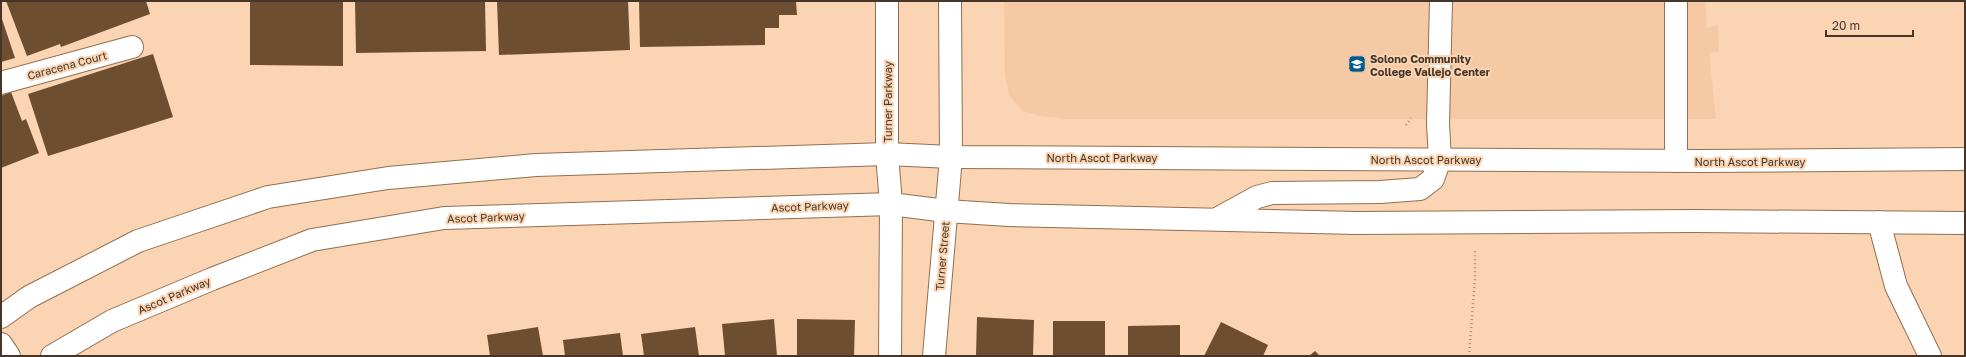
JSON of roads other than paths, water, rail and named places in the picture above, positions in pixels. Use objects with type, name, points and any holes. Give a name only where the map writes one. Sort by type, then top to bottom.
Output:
[{"type":"main road","name":"Turner Parkway","points":[[887,1],[887,154],[891,204]]},
{"type":"main road","points":[[950,1],[951,157]]},
{"type":"main road","points":[[1216,220],[1257,197],[1272,193],[1380,192],[1420,189],[1433,179],[1440,159],[1438,124],[1441,1]]},
{"type":"main road","points":[[1676,1],[1676,161]]},
{"type":"main road","name":"Caracena Court","points":[[1,83],[132,47]]},
{"type":"main road","name":"North Ascot Parkway","points":[[887,154],[951,157],[1676,161],[1965,159]]},
{"type":"main road","points":[[1,317],[29,297],[138,241],[268,197],[388,178],[536,165],[887,154]]},
{"type":"main road","name":"Turner Street","points":[[934,356],[951,157]]},
{"type":"main road","points":[[890,356],[891,204]]},
{"type":"main road","name":"Ascot Parkway","points":[[52,356],[112,321],[212,279],[312,240],[444,218],[891,204],[946,211]]},
{"type":"main road","points":[[946,211],[1009,215],[1356,223],[1965,222]]},
{"type":"main road","points":[[1879,222],[1896,286],[1930,356]]},
{"type":"main road","points":[[1,344],[9,356]]},
{"type":"place","name":"Solono Community College Vallejo Center","points":[[1357,64]]}]
